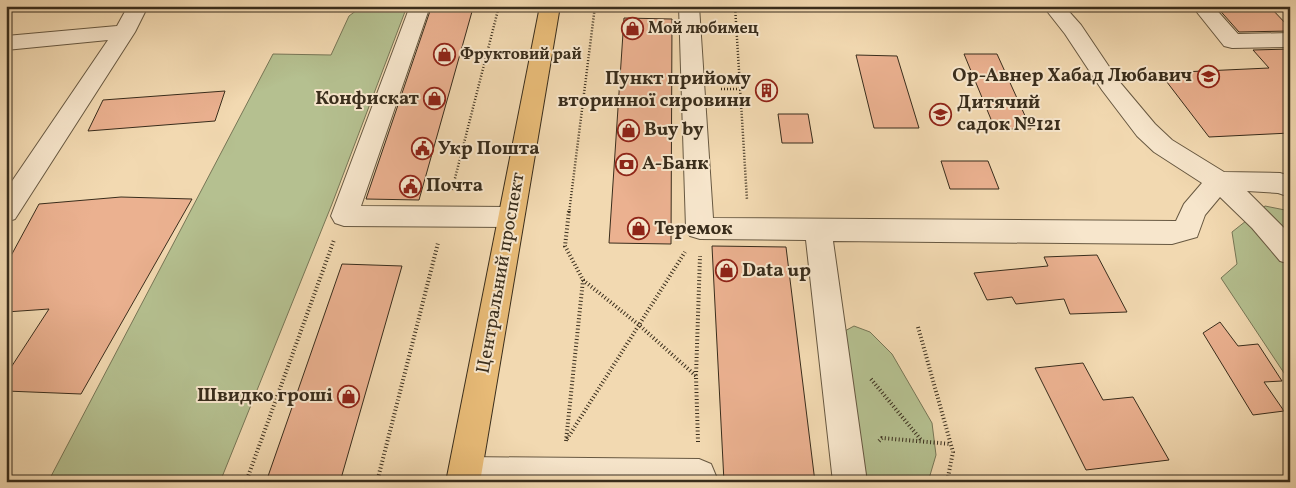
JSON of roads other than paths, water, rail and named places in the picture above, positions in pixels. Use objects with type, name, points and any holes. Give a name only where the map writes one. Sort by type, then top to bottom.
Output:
[{"type":"main road","name":"Центральний проспект","points":[[464,478],[550,6]]},
{"type":"street","points":[[6,212],[124,32],[138,6]]},
{"type":"street","points":[[420,6],[344,216],[511,217]]},
{"type":"street","points":[[689,6],[700,228],[1172,233],[1187,229],[1193,211],[1218,181]]},
{"type":"street","points":[[1053,6],[1073,30],[1110,85],[1146,130],[1176,156],[1218,181],[1261,221],[1290,254]]},
{"type":"street","points":[[1202,6],[1232,41],[1290,40]]},
{"type":"street","points":[[6,43],[124,32]]},
{"type":"street","points":[[1218,181],[1280,183],[1290,186]]},
{"type":"street","points":[[818,230],[849,474]]},
{"type":"street","points":[[464,478],[563,475],[699,479]]},
{"type":"place","name":"Мой любимец","points":[[632,29]]},
{"type":"place","name":"Фруктовий рай","points":[[444,55]]},
{"type":"place","name":"Ор-Авнер Хабад Любавич","points":[[1208,76]]},
{"type":"place","name":"Пункт прийому вторинної сировини","points":[[767,90]]},
{"type":"place","name":"Конфискат","points":[[435,99]]},
{"type":"place","name":"Дитячий садок №121","points":[[941,114]]},
{"type":"place","name":"Buy by","points":[[628,130]]},
{"type":"place","name":"Укр Пошта","points":[[422,149]]},
{"type":"place","name":"А-Банк","points":[[626,164]]},
{"type":"place","name":"Почта","points":[[410,186]]},
{"type":"place","name":"Теремок","points":[[638,229]]},
{"type":"place","name":"Data up","points":[[726,271]]},
{"type":"place","name":"Швидко гроші","points":[[349,396]]}]
